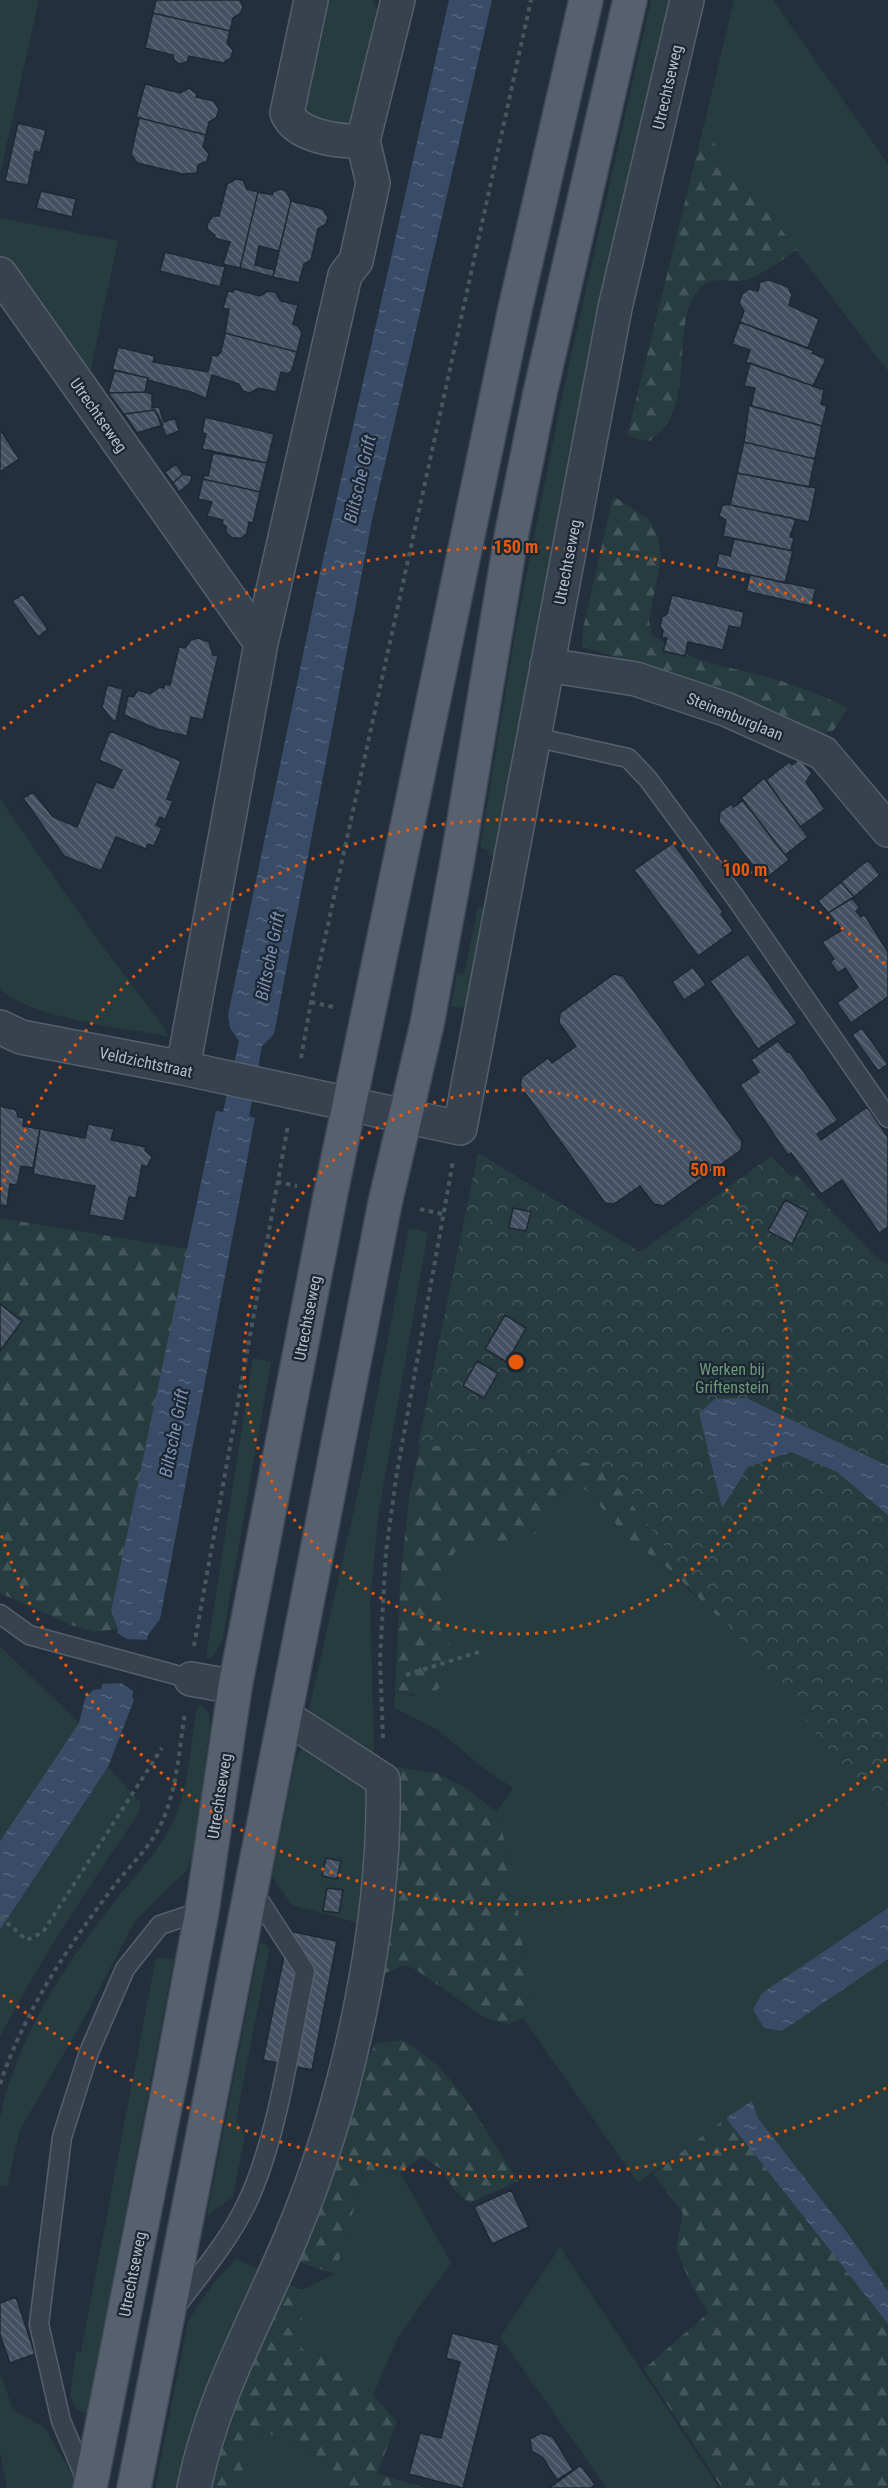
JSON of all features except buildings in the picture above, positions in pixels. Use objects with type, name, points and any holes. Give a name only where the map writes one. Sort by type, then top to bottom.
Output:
[{"type":"main road","name":"Utrechtseweg","points":[[90,2488],[202,1911],[235,1687],[350,1104],[515,309],[586,0]]},
{"type":"main road","points":[[134,2488],[383,1214],[427,1024],[458,858],[512,532],[630,0]]},
{"type":"street","points":[[311,0],[287,113],[296,127],[303,130],[347,141],[363,141]]},
{"type":"street","points":[[183,1068],[261,643],[345,275],[356,261],[373,183],[363,141],[398,0]]},
{"type":"street","name":"Utrechtseweg","points":[[460,1128],[615,308],[687,0]]},
{"type":"street","name":"Utrechtseweg","points":[[0,274],[261,643]]},
{"type":"street","name":"Steinenburglaan","points":[[547,665],[636,678],[728,710],[823,753],[888,830]]},
{"type":"street","name":"Veldzichtstraat","points":[[0,1027],[21,1037],[183,1068],[294,1093]]},
{"type":"street","points":[[294,1093],[460,1128]]},
{"type":"street","points":[[190,1679],[235,1687]]},
{"type":"street","points":[[194,2488],[212,2416],[292,2236],[327,2143],[360,2003],[377,1900],[384,1830],[383,1780],[286,1717]]},
{"type":"lane","points":[[534,737],[628,758],[648,779],[735,897],[888,1118]]},
{"type":"lane","points":[[0,1614],[29,1635],[190,1679]]},
{"type":"lane","points":[[168,2318],[219,2249],[246,2205],[267,2149],[305,1971],[251,1888]]},
{"type":"lane","points":[[90,2488],[61,2421],[39,2324],[62,2137],[89,2052],[125,1969],[160,1926],[202,1911]]},
{"type":"path","points":[[0,2084],[10,2054],[35,2002],[56,1967],[115,1885],[147,1848],[161,1824],[172,1795],[198,1617],[311,1002],[531,0]]},
{"type":"path","points":[[383,1780],[380,1659],[386,1551],[396,1478],[460,1128]]},
{"type":"path","points":[[406,1675],[482,1651]]},
{"type":"path","points":[[0,1917],[27,1940],[43,1932],[162,1748]]},
{"type":"green space","points":[[0,0],[39,0],[0,174]]},
{"type":"green space","points":[[324,0],[373,0],[377,10],[355,112],[347,123],[336,128],[301,112]]},
{"type":"green space","points":[[651,0],[671,0],[497,856],[488,855],[489,851],[480,848],[517,623],[561,401]]},
{"type":"green space","points":[[734,0],[773,0],[888,164],[888,371],[703,129]]},
{"type":"green space","points":[[703,129],[797,250],[762,273],[747,279],[717,280],[708,283],[692,300],[686,319],[680,386],[675,407],[665,426],[649,441],[627,436]]},
{"type":"green space","points":[[0,218],[118,241],[87,387],[0,261]]},
{"type":"green space","points":[[613,496],[649,519],[658,537],[661,558],[649,621],[652,634],[665,644],[694,658],[781,681],[848,708],[833,731],[817,735],[656,669],[582,647],[583,629]]},
{"type":"green space","points":[[0,799],[97,939],[164,1027],[168,1036],[53,1014],[12,998],[0,988]]},
{"type":"green space","points":[[478,907],[489,909],[469,1009],[451,1006],[457,973],[464,974]]},
{"type":"green space","name":"Werken bij Griftenstein","points":[[478,1153],[640,1252],[771,1156],[872,1262],[888,1268],[888,1823],[599,1464],[418,1444]]},
{"type":"green space","name":"Werken bij Griftenstein","points":[[795,1174],[878,1259],[888,1264],[888,1466],[770,1651],[732,1630],[670,1570],[629,1539],[586,1490],[575,1484],[558,1495],[542,1525],[527,1539],[516,1542],[468,1544],[458,1549],[450,1559],[444,1576],[443,1594],[450,1650],[449,1668],[443,1683],[430,1696],[395,1692],[401,1572],[409,1498],[443,1340],[593,1271],[713,1233]]},
{"type":"green space","points":[[0,1218],[188,1249],[118,1629],[94,1632],[71,1625],[0,1593]]},
{"type":"green space","points":[[409,1228],[428,1232],[378,1516],[370,1603],[374,1751],[367,1756],[308,1714],[363,1470]]},
{"type":"green space","points":[[253,1358],[271,1362],[222,1642],[211,1659],[206,1658]]},
{"type":"green space","points":[[575,1484],[586,1490],[629,1539],[670,1570],[689,1591],[770,1651],[888,1821],[888,1908],[762,1993],[782,2031],[888,1959],[888,2291],[846,2231],[758,2118],[752,2101],[638,2183],[523,2018],[530,2001],[531,1977],[522,1942],[512,1865],[496,1812],[513,1788],[486,1770],[438,1730],[394,1708],[395,1692],[414,1696],[450,1647],[443,1601],[443,1584],[445,1569],[451,1556],[462,1546],[478,1542],[512,1542],[532,1535],[543,1524],[557,1496]]},
{"type":"green space","points":[[0,1646],[79,1723],[0,1841]]},
{"type":"green space","points":[[202,1705],[209,1714],[210,1729],[192,1859],[186,1871],[135,1921],[83,2020],[20,2130],[7,2186],[0,2186],[0,2118],[16,2063],[28,2035],[57,1982],[108,1910],[156,1851],[172,1824],[185,1786],[196,1712],[198,1706]]},
{"type":"green space","points":[[306,1745],[363,1779],[376,1811],[365,1925],[292,1905],[272,1877],[296,1757]]},
{"type":"green space","points":[[108,1767],[141,1803],[138,1814],[48,1951],[0,2037],[0,1930]]},
{"type":"green space","points":[[397,1767],[436,1773],[468,1789],[496,1812],[512,1865],[522,1942],[531,1977],[530,2001],[523,2018],[509,2024],[485,2018],[415,1969],[404,1965],[385,1973]]},
{"type":"green space","points":[[260,1943],[267,1945],[269,1950],[236,2120],[245,2134],[233,2197],[207,2216]]},
{"type":"green space","points":[[156,1957],[174,1959],[87,2413],[77,2410],[70,2396],[76,2352],[81,2352]]},
{"type":"green space","points":[[401,2040],[436,2065],[452,2082],[481,2122],[518,2181],[470,2203],[455,2191],[441,2169],[422,2157],[400,2172],[365,2170],[335,2274],[293,2260],[357,2083],[375,2044]]},
{"type":"green space","points":[[726,2118],[888,2324],[888,2488],[722,2488],[644,2369],[708,2313],[689,2280],[676,2248],[683,2213],[653,2174]]},
{"type":"green space","points":[[365,2170],[400,2172],[451,2263],[398,2337],[373,2395],[347,2366],[301,2349],[301,2290],[335,2274]]},
{"type":"green space","points":[[560,2247],[718,2486],[716,2488],[607,2488],[500,2337]]},
{"type":"green space","points":[[236,2259],[259,2269],[212,2374],[191,2434],[178,2488],[155,2488],[188,2321],[213,2284]]},
{"type":"green space","points":[[283,2281],[301,2290],[302,2349],[347,2366],[397,2422],[377,2474],[427,2488],[346,2488],[325,2461],[277,2436],[258,2432],[249,2441],[240,2488],[209,2488],[222,2419]]},
{"type":"green space","points":[[0,2373],[13,2410],[44,2427],[75,2479],[73,2488],[7,2488],[0,2451]]},
{"type":"green space","points":[[258,2432],[277,2436],[325,2461],[346,2488],[240,2488],[249,2440]]},
{"type":"water","name":"Biltsche Grift","points":[[449,0],[492,0],[372,520],[274,1034],[262,1046],[249,1116],[255,1118],[160,1619],[148,1635],[132,1697],[134,1700],[108,1767],[0,1930],[0,1841],[79,1723],[85,1699],[93,1690],[101,1689],[118,1629],[111,1611],[216,1111],[223,1112],[239,1041],[230,1028],[228,1015],[320,573]]},
{"type":"water","points":[[746,1398],[888,1466],[888,1515],[837,1472],[791,1452],[748,1467],[722,1508],[699,1413],[715,1399]]},
{"type":"water","points":[[888,1908],[888,1959],[782,2031],[764,2028],[753,2010],[762,1993]]},
{"type":"water","points":[[752,2101],[758,2118],[846,2231],[888,2291],[888,2324],[726,2118]]},
{"type":"pier","points":[[114,1631],[127,1639],[150,1640],[136,1693],[121,1683],[99,1684]]}]
